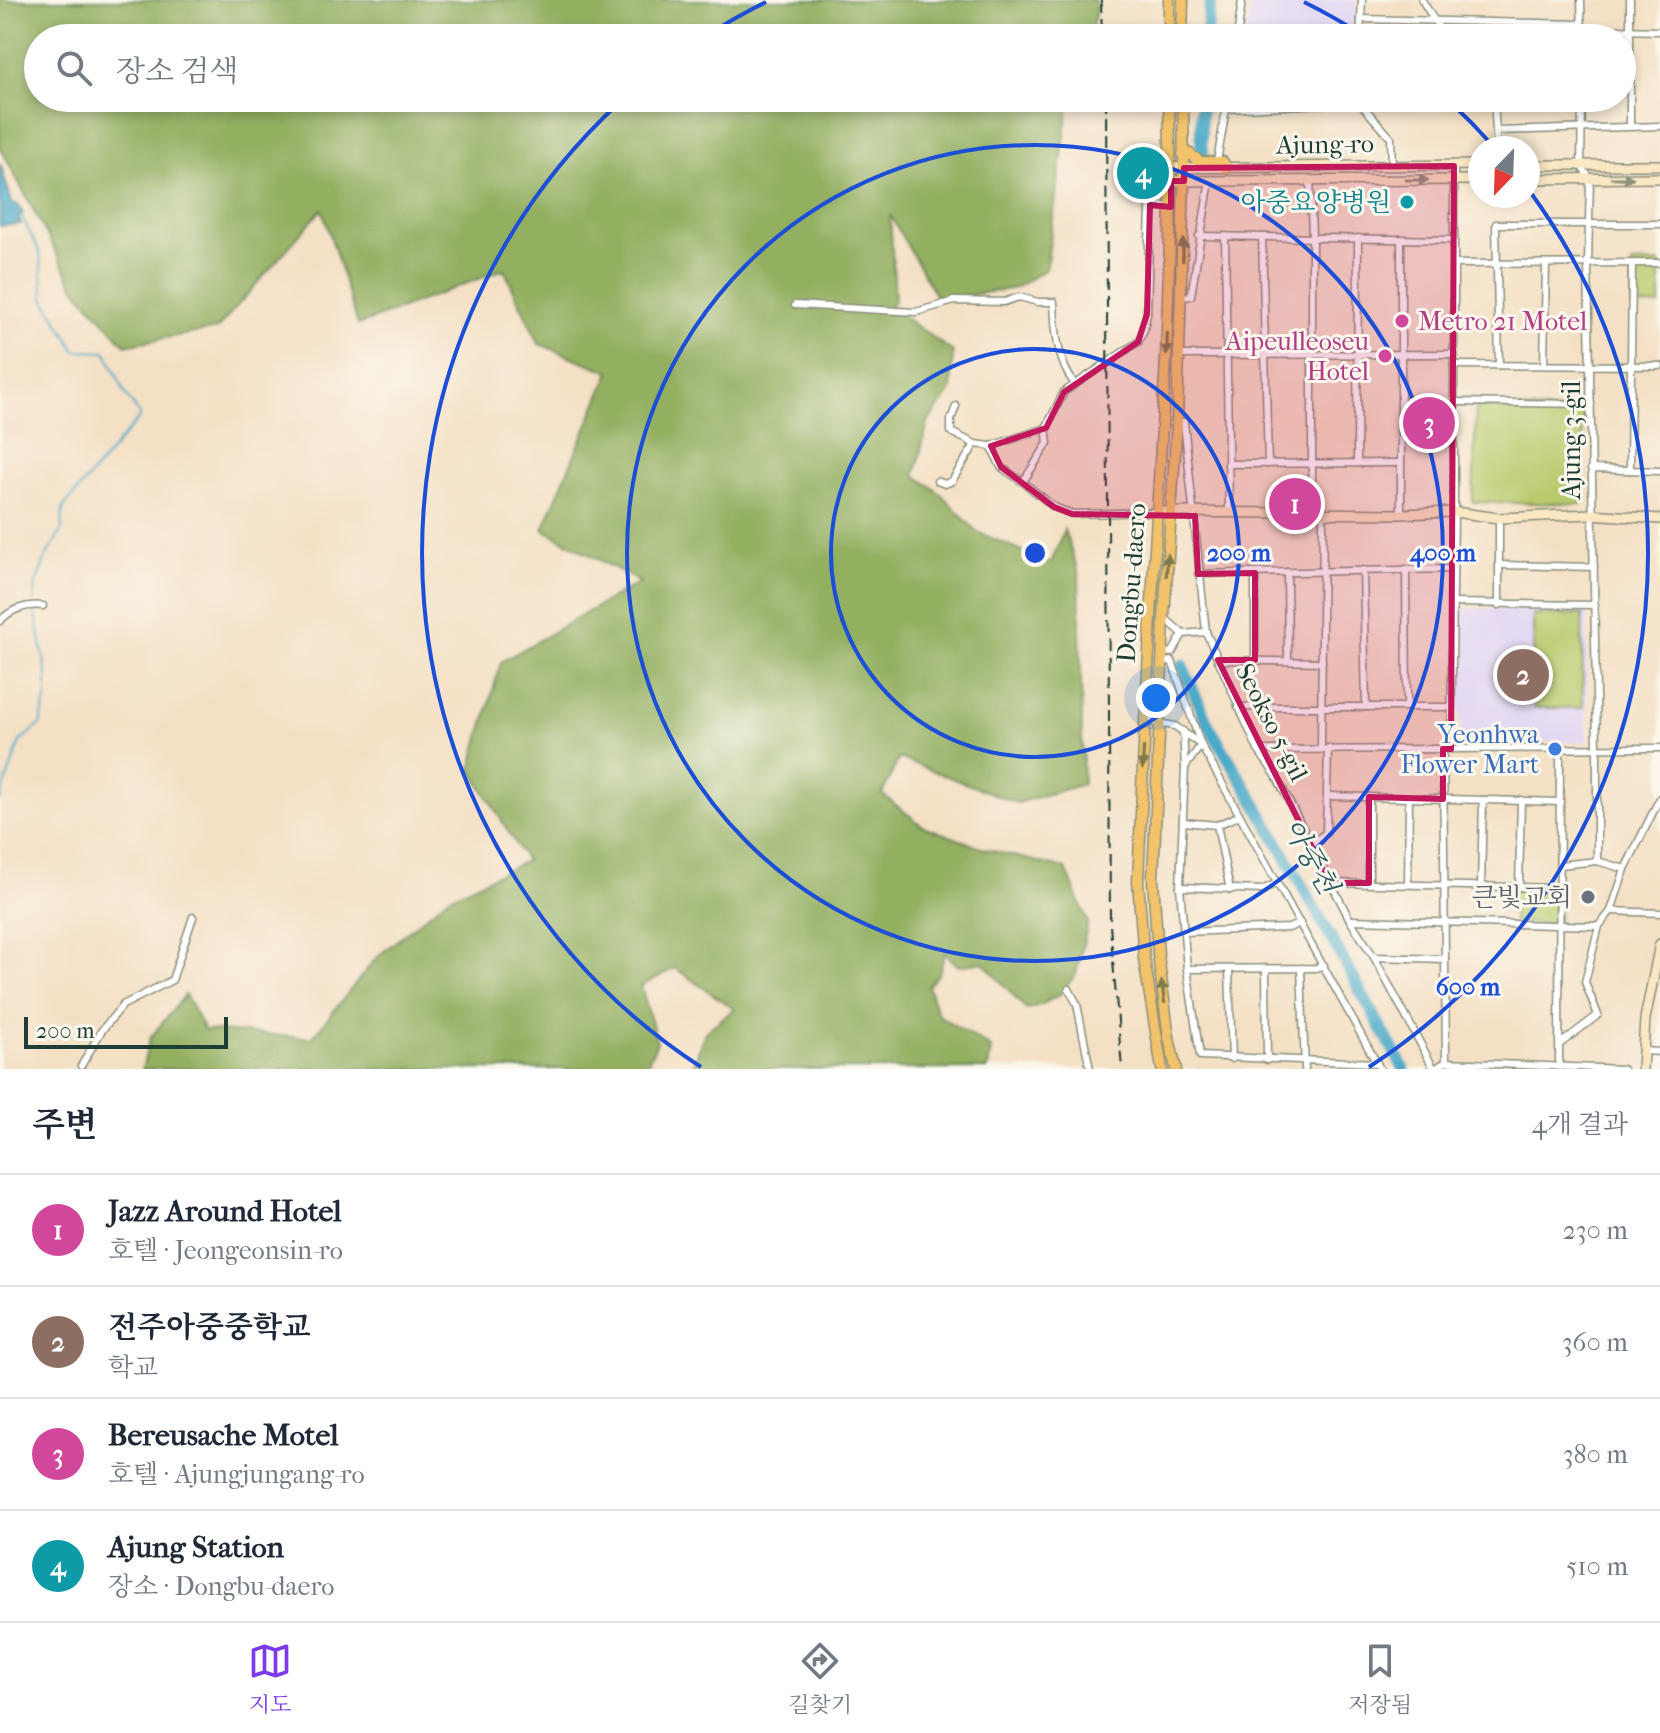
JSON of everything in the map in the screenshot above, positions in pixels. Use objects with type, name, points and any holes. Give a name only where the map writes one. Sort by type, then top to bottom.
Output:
[{"type":"main road","points":[[1169,0],[1169,24]]},
{"type":"main road","points":[[1182,24],[1183,0]]},
{"type":"main road","name":"Dongbu-daero","points":[[1162,1069],[1144,959],[1138,882],[1171,207],[1169,112]]},
{"type":"main road","name":"Dongbu-daero","points":[[1176,1069],[1158,955],[1153,879],[1160,722],[1167,657],[1164,617],[1182,297],[1183,112]]},
{"type":"main road","points":[[1183,154],[1190,154],[1200,162],[1223,162],[1227,168]]},
{"type":"street","points":[[1239,24],[1242,0]]},
{"type":"street","points":[[1361,24],[1362,0]]},
{"type":"street","points":[[1422,0],[1436,24]]},
{"type":"street","points":[[1581,0],[1581,24]]},
{"type":"street","points":[[1630,0],[1630,24]]},
{"type":"street","points":[[1361,19],[1522,24]]},
{"type":"street","points":[[1636,30],[1660,31]]},
{"type":"street","points":[[1217,161],[1225,112]]},
{"type":"street","points":[[1370,112],[1391,138],[1392,165]]},
{"type":"street","points":[[1495,112],[1497,136]]},
{"type":"street","points":[[1582,112],[1581,166],[1590,178]]},
{"type":"street","points":[[1630,112],[1630,126]]},
{"type":"street","points":[[1497,131],[1660,126]]},
{"type":"street","name":"Ajung-ro","points":[[1170,168],[1468,165]]},
{"type":"street","points":[[1540,165],[1660,165]]},
{"type":"street","points":[[1446,1062],[1443,799],[1451,707],[1454,166]]},
{"type":"street","name":"Ajung 3-gil","points":[[1590,178],[1588,264],[1597,861]]},
{"type":"street","points":[[1540,179],[1660,178]]},
{"type":"street","name":"Ajung-ro","points":[[1310,179],[1312,512]]},
{"type":"street","points":[[1182,297],[1191,296],[1199,236],[1209,186],[1213,180]]},
{"type":"street","name":"Ajung-ro","points":[[1171,181],[1468,180]]},
{"type":"street","points":[[1023,482],[1048,443],[1046,428],[1064,392],[1138,342],[1147,314],[1150,205],[1171,207]]},
{"type":"street","points":[[1499,365],[1496,224],[1660,224]]},
{"type":"street","points":[[1199,236],[1454,240]]},
{"type":"street","points":[[1225,236],[1229,513]]},
{"type":"street","points":[[1262,237],[1268,464]]},
{"type":"street","points":[[1357,463],[1358,238]]},
{"type":"street","points":[[1401,239],[1401,514]]},
{"type":"street","points":[[1454,264],[1660,263]]},
{"type":"street","name":"Ajung 3-gil","points":[[1544,365],[1546,264]]},
{"type":"street","points":[[1630,470],[1632,264]]},
{"type":"street","points":[[795,305],[916,312],[954,301],[1004,302],[1019,297],[1054,302],[1055,329],[1066,374],[1075,384]]},
{"type":"street","points":[[1179,355],[1454,354]]},
{"type":"street","name":"Ajung 3-gil","points":[[1454,365],[1660,366]]},
{"type":"street","points":[[1453,402],[1591,404]]},
{"type":"street","points":[[956,406],[951,432],[975,444],[991,446],[1046,428]]},
{"type":"street","name":"Seokso 5-gil","points":[[1177,422],[1184,422],[1206,632],[1258,750],[1275,774],[1330,883],[1434,1069]]},
{"type":"street","points":[[937,481],[945,484],[952,481],[975,444]]},
{"type":"street","points":[[991,446],[1001,467],[1054,507],[1072,514],[1454,512],[1499,518],[1591,514],[1660,519]]},
{"type":"street","points":[[1228,464],[1401,463]]},
{"type":"street","points":[[1591,469],[1660,471]]},
{"type":"street","points":[[1312,843],[1326,833],[1327,796],[1321,707],[1323,513]]},
{"type":"street","points":[[1499,518],[1499,605]]},
{"type":"street","points":[[1499,565],[1594,567]]},
{"type":"street","points":[[1406,569],[1407,707]]},
{"type":"street","points":[[1198,574],[1452,569]]},
{"type":"street","points":[[1363,570],[1366,707]]},
{"type":"street","points":[[1287,572],[1288,661]]},
{"type":"street","points":[[1255,573],[1255,660]]},
{"type":"street","points":[[1452,603],[1595,605]]},
{"type":"street","points":[[0,621],[29,605],[41,605]]},
{"type":"street","points":[[1164,617],[1183,634],[1206,632]]},
{"type":"street","points":[[1183,634],[1167,657],[1201,745],[1378,1066],[1304,1065],[1200,1056],[1187,969],[1180,887],[1185,767],[1183,730]]},
{"type":"street","points":[[1218,660],[1322,662]]},
{"type":"street","points":[[1238,707],[1451,707]]},
{"type":"street","points":[[1145,721],[1160,722],[1183,730],[1201,745]]},
{"type":"street","points":[[1185,767],[1201,745]]},
{"type":"street","points":[[1258,750],[1660,748]]},
{"type":"street","points":[[1559,1067],[1560,749]]},
{"type":"street","points":[[1327,796],[1560,802]]},
{"type":"street","points":[[1369,797],[1369,883]]},
{"type":"street","points":[[1408,884],[1409,798]]},
{"type":"street","points":[[1559,1044],[1598,1015],[1585,982],[1599,926],[1611,911],[1625,869],[1660,798]]},
{"type":"street","points":[[1481,886],[1483,800]]},
{"type":"street","points":[[1519,887],[1521,800]]},
{"type":"street","points":[[1183,822],[1217,825],[1238,816]]},
{"type":"street","points":[[1217,825],[1230,890]]},
{"type":"street","points":[[1560,865],[1597,861],[1625,869]]},
{"type":"street","points":[[1180,887],[1262,890],[1277,883]]},
{"type":"street","points":[[1330,883],[1561,888]]},
{"type":"street","points":[[1611,911],[1660,913]]},
{"type":"street","points":[[81,1066],[102,1030],[123,1005],[172,980],[193,917]]},
{"type":"street","points":[[1350,920],[1599,926]]},
{"type":"street","points":[[1184,932],[1289,928],[1300,923]]},
{"type":"street","points":[[1642,1069],[1645,1019],[1660,944]]},
{"type":"street","points":[[1374,957],[1445,959]]},
{"type":"street","points":[[1187,969],[1266,971],[1324,965]]},
{"type":"street","points":[[1301,968],[1304,1065]]},
{"type":"street","points":[[1229,970],[1232,1059]]},
{"type":"street","points":[[1266,971],[1267,1060]]},
{"type":"street","points":[[1069,989],[1077,1004],[1090,1069]]},
{"type":"street","points":[[1643,1051],[1660,1052]]},
{"type":"street","points":[[1434,1069],[1446,1062],[1623,1069]]},
{"type":"highlighted area","points":[[1454,166],[1451,749],[1443,749],[1443,799],[1369,797],[1369,883],[1330,883],[1218,660],[1255,660],[1255,573],[1198,574],[1195,516],[1072,514],[1054,507],[1001,467],[991,446],[1046,428],[1064,392],[1138,342],[1147,314],[1150,205],[1171,207],[1171,181],[1184,181],[1184,168]]},
{"type":"shaded area","points":[[1252,0],[1357,0],[1357,24],[1248,24]]},
{"type":"shaded area","points":[[1460,609],[1587,609],[1587,742],[1460,742]]},
{"type":"green space","points":[[0,0],[1096,0],[1093,24],[24,24],[24,112],[1068,112],[1046,269],[1015,288],[938,300],[890,215],[895,298],[890,307],[953,352],[951,391],[928,422],[915,475],[941,494],[977,532],[1051,563],[1064,530],[1079,574],[1083,784],[1017,803],[899,758],[882,794],[923,826],[982,848],[1066,869],[1088,922],[1076,974],[1060,994],[1026,1009],[983,962],[958,966],[945,953],[939,973],[928,986],[938,1015],[991,1048],[988,1069],[692,1069],[705,1032],[734,1009],[675,968],[641,986],[657,1042],[645,1069],[142,1069],[150,1038],[185,995],[204,1030],[312,1038],[377,957],[449,897],[526,861],[471,769],[501,662],[640,582],[543,529],[610,372],[539,344],[504,269],[358,325],[322,209],[217,329],[125,345],[75,288],[0,147]]},
{"type":"green space","points":[[1660,263],[1660,305],[1632,306],[1632,264]]},
{"type":"green space","points":[[1476,407],[1583,412],[1581,504],[1473,502]]},
{"type":"green space","points":[[1582,614],[1583,708],[1534,708],[1533,615]]},
{"type":"green space","points":[[1513,889],[1559,890],[1558,924],[1513,922]]},
{"type":"water","points":[[0,163],[12,203],[18,205],[23,213],[18,217],[21,224],[0,226]]},
{"type":"waterway","points":[[1208,24],[1211,0]]},
{"type":"waterway","points":[[1201,112],[1203,153]]},
{"type":"waterway","points":[[21,215],[40,253],[44,298],[76,351],[106,352],[127,397],[139,413],[139,418],[63,508],[62,530],[48,553],[36,583],[34,602]]},
{"type":"waterway","points":[[0,800],[20,741],[40,725],[47,696],[47,677],[35,609]]},
{"type":"waterway","name":"아중천","points":[[1182,665],[1209,726],[1262,814],[1404,1069]]},
{"type":"railway","points":[[1101,0],[1102,24]]},
{"type":"railway","points":[[1106,112],[1110,925],[1122,1069]]},
{"type":"place","name":"Ajung Station","points":[[1143,173]]},
{"type":"place","name":"아중요양병원","points":[[1407,202]]},
{"type":"place","name":"Metro 21 Motel","points":[[1402,321]]},
{"type":"place","name":"Aipeulleoseu Hotel","points":[[1385,356]]},
{"type":"place","name":"Bereusache Motel","points":[[1429,423]]},
{"type":"place","name":"Jazz Around Hotel","points":[[1295,504]]},
{"type":"place","name":"전주아중중학교","points":[[1523,675]]},
{"type":"place","name":"Yeonhwa Flower Mart","points":[[1555,749]]},
{"type":"place","name":"큰빛교회","points":[[1588,897]]}]
